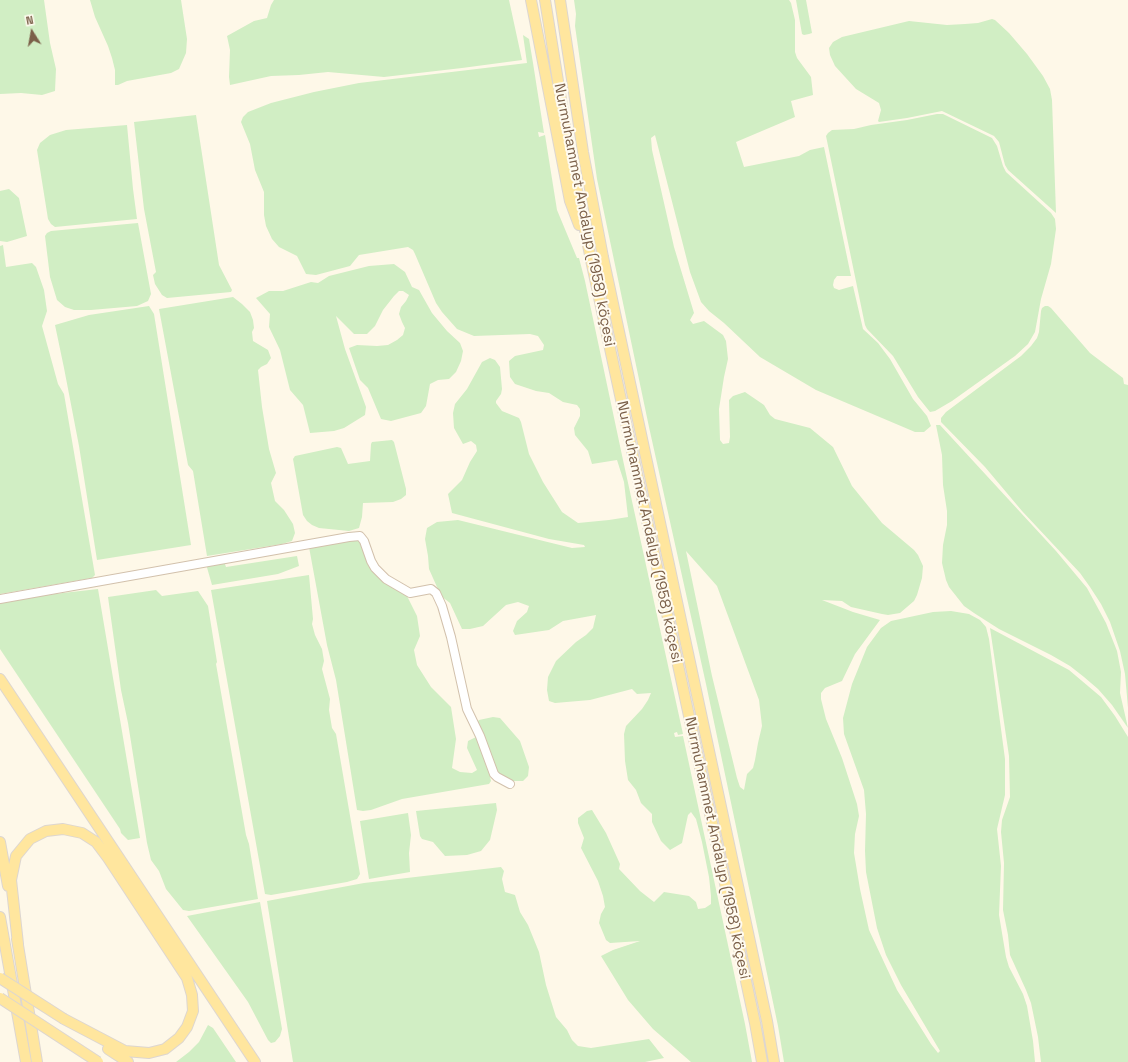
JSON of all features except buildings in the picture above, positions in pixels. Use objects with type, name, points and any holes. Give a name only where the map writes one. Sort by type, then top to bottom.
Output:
[{"type":"main road","points":[[531,0],[570,201],[591,260]]},
{"type":"main road","name":"Nurmuhammet Andalyp (1958) köçesi","points":[[545,0],[570,156],[591,260],[755,1023],[762,1062]]},
{"type":"main road","name":"Nurmuhammet Andalyp (1958) köçesi","points":[[560,0],[584,159],[603,257],[767,1021],[774,1062]]},
{"type":"main road","points":[[0,679],[255,1062]]},
{"type":"main road","points":[[0,978],[105,1043],[125,1051],[149,1054],[165,1049],[179,1038],[187,1027],[193,1011],[192,995],[187,978],[96,842],[82,833],[63,829],[46,831],[30,839],[16,856],[11,880],[18,944]]},
{"type":"main road","points":[[0,842],[37,1062]]},
{"type":"main road","points":[[0,917],[26,1061]]},
{"type":"main road","points":[[0,926],[5,948]]},
{"type":"main road","points":[[0,998],[98,1062]]},
{"type":"main road","points":[[105,1043],[128,1062]]},
{"type":"street","points":[[0,599],[349,536],[360,536],[364,541],[375,568],[386,579],[410,593],[428,589],[434,590],[436,593],[442,606],[451,637],[467,709],[480,736],[494,774],[510,784]]},
{"type":"green space","points":[[0,0],[44,0],[50,43],[56,69],[55,91],[42,95],[21,93],[0,94]]},
{"type":"green space","points":[[90,0],[181,0],[187,39],[186,53],[179,69],[171,73],[127,81],[115,85],[115,70],[112,58],[95,17]]},
{"type":"green space","points":[[274,0],[509,0],[522,60],[384,77],[328,72],[271,76],[230,85],[230,50],[227,36],[254,21],[267,18]]},
{"type":"green space","points":[[574,0],[789,0],[791,3],[795,20],[795,52],[797,58],[811,77],[813,95],[791,101],[795,117],[736,142],[744,167],[799,156],[810,150],[824,147],[851,276],[837,276],[834,280],[834,288],[839,290],[853,286],[863,329],[878,343],[890,359],[913,399],[927,416],[931,426],[924,432],[915,432],[816,390],[760,357],[709,311],[701,302],[690,272],[655,135],[651,138],[652,150],[674,247],[694,313],[690,320],[693,324],[704,321],[723,335],[726,341],[728,359],[719,409],[720,440],[723,444],[729,443],[730,437],[729,400],[733,396],[745,392],[764,405],[770,415],[775,419],[810,428],[833,447],[852,486],[882,523],[914,550],[923,566],[922,578],[917,595],[914,601],[900,613],[888,615],[882,614],[851,607],[842,601],[822,600],[853,612],[880,620],[855,654],[842,681],[825,688],[821,693],[821,699],[826,719],[842,758],[857,804],[859,816],[855,834],[854,853],[869,930],[897,990],[938,1053],[940,1051],[901,985],[886,955],[877,928],[866,872],[866,814],[864,790],[844,734],[843,718],[852,684],[867,647],[881,628],[891,621],[933,612],[951,611],[969,614],[980,620],[986,627],[989,639],[1005,759],[1005,795],[997,829],[1001,866],[999,915],[1009,967],[1023,994],[1027,1006],[1035,1062],[784,1062],[778,1026],[706,684],[649,427],[597,179],[575,26],[576,14]],"holes":[[[686,551],[717,586],[759,700],[762,726],[753,768],[747,774],[744,790],[740,787],[737,778],[712,676]]]},
{"type":"green space","points":[[796,0],[806,0],[812,33],[802,34]]},
{"type":"green space","points":[[992,19],[1009,33],[1027,54],[1043,76],[1050,89],[1052,100],[1056,213],[1008,170],[1005,165],[999,142],[994,136],[942,111],[879,122],[881,110],[879,103],[856,89],[835,66],[830,55],[829,48],[833,42],[842,37],[909,21],[947,25],[978,23]]},
{"type":"green space","points":[[523,35],[529,39],[544,133],[538,132],[539,137],[545,135],[557,210],[577,258],[579,258],[585,281],[683,734],[678,735],[677,732],[674,733],[675,737],[683,736],[752,1062],[691,1062],[653,1029],[628,1000],[601,956],[613,950],[640,941],[610,943],[606,940],[599,923],[601,914],[605,907],[603,896],[598,881],[581,848],[584,838],[578,823],[578,818],[587,811],[592,810],[606,833],[620,864],[619,869],[640,891],[654,902],[664,892],[689,896],[696,902],[698,909],[705,908],[711,904],[709,877],[696,819],[691,812],[688,815],[682,843],[670,850],[661,841],[652,822],[652,814],[641,803],[636,790],[628,780],[625,761],[624,734],[626,726],[642,709],[651,693],[637,694],[632,689],[590,700],[555,703],[549,701],[547,690],[548,677],[556,661],[593,628],[596,615],[563,621],[549,630],[515,635],[513,631],[517,621],[527,612],[529,606],[518,602],[506,605],[483,626],[462,629],[450,603],[441,596],[429,569],[425,539],[427,528],[437,522],[458,520],[572,548],[585,547],[584,545],[549,539],[452,513],[448,494],[462,480],[477,451],[476,445],[471,441],[463,444],[454,428],[453,413],[455,404],[467,389],[482,362],[490,358],[495,360],[500,367],[502,389],[496,403],[502,411],[519,418],[529,454],[543,482],[562,512],[578,523],[628,517],[624,482],[617,460],[592,464],[588,451],[575,435],[574,428],[580,416],[580,409],[577,405],[563,402],[549,393],[536,391],[515,384],[510,377],[509,361],[515,356],[543,350],[544,345],[538,336],[530,334],[474,336],[457,329],[436,303],[413,250],[408,247],[359,255],[350,266],[316,275],[306,274],[297,256],[279,247],[272,239],[266,226],[264,215],[264,192],[255,170],[250,144],[241,122],[243,117],[248,112],[271,103],[314,92],[359,83],[527,63]]},
{"type":"green space","points":[[943,114],[992,138],[997,146],[1006,172],[1051,213],[1055,219],[1056,229],[1051,264],[1041,299],[1035,332],[1028,344],[1015,356],[952,401],[935,411],[930,412],[918,397],[893,356],[865,325],[826,136],[832,130],[854,129]]},
{"type":"green space","points":[[196,115],[219,265],[232,290],[231,292],[167,298],[162,295],[155,284],[153,275],[156,272],[144,209],[134,122]]},
{"type":"green space","points":[[127,125],[137,219],[55,227],[48,219],[37,150],[40,143],[50,135],[66,130]]},
{"type":"green space","points":[[9,189],[19,198],[27,236],[7,242],[0,241],[0,191]]},
{"type":"green space","points":[[138,223],[151,294],[148,301],[137,306],[74,310],[65,307],[57,300],[50,277],[45,236],[47,233],[51,231]]},
{"type":"green space","points":[[3,245],[6,267],[32,263],[36,267],[44,290],[47,311],[42,326],[58,384],[64,394],[95,575],[92,578],[0,594],[0,246]]},
{"type":"green space","points":[[394,264],[405,272],[412,287],[419,290],[432,313],[447,331],[460,343],[463,351],[461,361],[456,372],[449,379],[438,380],[430,384],[426,406],[421,413],[391,421],[381,419],[368,388],[360,380],[349,348],[357,345],[388,345],[403,335],[405,328],[399,314],[401,307],[409,295],[403,291],[399,291],[383,310],[375,326],[367,334],[354,334],[336,316],[345,349],[366,407],[365,415],[344,428],[334,431],[310,433],[303,405],[290,390],[280,350],[269,327],[270,314],[256,298],[269,291],[283,291],[311,282],[318,283],[329,276],[369,266]]},
{"type":"green space","points":[[233,297],[250,312],[254,328],[252,332],[253,341],[268,350],[271,358],[267,364],[258,370],[269,449],[276,473],[271,483],[275,501],[284,510],[293,524],[295,533],[292,541],[282,544],[207,556],[193,471],[188,465],[159,309]]},
{"type":"green space","points":[[149,306],[154,314],[191,545],[97,560],[79,446],[55,325],[89,315]]},
{"type":"green space","points":[[1045,306],[1051,308],[1090,353],[1123,378],[1124,384],[1128,385],[1128,708],[1125,674],[1120,651],[1110,622],[1090,587],[1080,573],[1022,511],[985,467],[941,422],[941,418],[946,412],[1021,356],[1031,346],[1037,338],[1041,311]]},
{"type":"green space","points":[[936,425],[940,425],[1056,551],[1087,588],[1106,623],[1117,651],[1121,672],[1120,693],[1128,728],[1112,705],[1098,689],[1084,677],[1070,666],[999,629],[974,613],[964,606],[949,587],[942,563],[943,545],[947,525],[947,511],[943,485],[942,455]]},
{"type":"green space","points":[[392,440],[394,442],[406,489],[406,495],[393,502],[363,503],[362,517],[359,528],[349,531],[319,528],[307,521],[303,515],[293,459],[295,456],[337,447],[341,448],[348,464],[370,461],[372,442]]},
{"type":"green space","points":[[359,538],[367,553],[406,594],[417,616],[420,636],[414,650],[417,665],[431,687],[451,707],[456,739],[452,768],[460,772],[472,773],[477,770],[467,748],[468,741],[478,736],[486,758],[491,781],[489,784],[402,799],[371,810],[357,810],[336,680],[327,645],[309,547]]},
{"type":"green space","points":[[297,556],[299,566],[278,574],[212,585],[206,564],[224,561],[226,567]]},
{"type":"green space","points":[[309,575],[313,619],[312,624],[315,635],[322,649],[324,661],[322,669],[330,699],[329,710],[332,728],[336,734],[360,874],[357,879],[347,882],[271,895],[265,894],[211,590]]},
{"type":"green space","points":[[98,589],[140,838],[128,840],[121,833],[120,829],[0,649],[0,602],[19,598]]},
{"type":"green space","points":[[156,590],[162,596],[198,591],[208,606],[217,662],[216,664],[258,899],[189,911],[183,910],[166,889],[159,871],[151,860],[121,690],[108,597]]},
{"type":"green space","points":[[990,628],[1069,670],[1101,697],[1128,737],[1128,1062],[1041,1062],[1038,1037],[1031,1003],[1010,955],[1003,910],[1004,863],[1001,832],[1002,820],[1010,797],[1009,756]]},
{"type":"green space","points":[[493,717],[500,718],[520,741],[529,767],[528,776],[523,781],[513,781],[502,777],[496,772],[477,722],[479,720]]},
{"type":"green space","points":[[496,803],[497,810],[490,840],[481,851],[467,855],[445,856],[433,842],[422,839],[420,836],[416,811]]},
{"type":"green space","points":[[408,813],[411,835],[409,853],[410,872],[369,879],[360,821]]},
{"type":"green space","points":[[501,867],[504,871],[502,879],[505,892],[515,895],[520,912],[528,925],[539,952],[546,985],[556,1017],[567,1030],[572,1040],[578,1046],[591,1048],[649,1039],[664,1058],[645,1062],[293,1062],[267,901],[364,883]]},
{"type":"green space","points":[[260,902],[282,1029],[280,1036],[275,1042],[271,1043],[248,1002],[187,916]]},
{"type":"green space","points":[[208,1025],[213,1028],[236,1062],[176,1062],[199,1042]]}]
